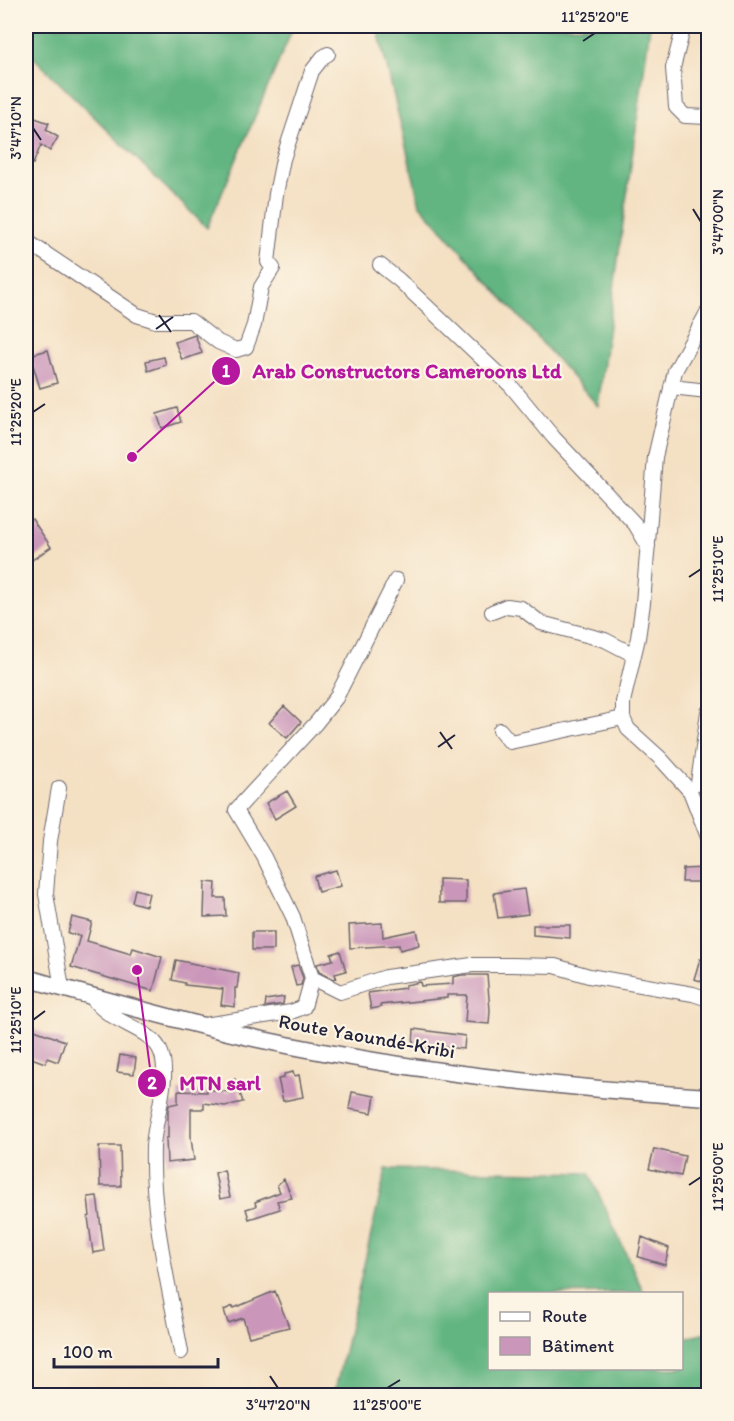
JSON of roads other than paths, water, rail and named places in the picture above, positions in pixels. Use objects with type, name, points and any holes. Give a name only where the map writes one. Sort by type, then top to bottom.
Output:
[{"type":"main road","name":"Route Yaoundé-Kribi","points":[[26,978],[202,1026],[267,1041],[371,1060],[484,1077],[604,1090],[708,1097]]},
{"type":"street","points":[[682,33],[673,68],[676,107],[685,116],[708,117]]},
{"type":"street","points":[[26,248],[31,244],[137,315],[156,321],[191,321],[218,342],[236,350],[246,348],[254,326],[261,288],[273,268],[268,262],[270,240],[283,159],[312,71],[322,57],[328,54]]},
{"type":"street","points":[[380,265],[399,280],[511,386],[554,438],[635,524],[648,546]]},
{"type":"street","points":[[699,786],[660,758],[628,729],[622,718],[623,702],[642,615],[655,457],[675,371],[708,311]]},
{"type":"street","points":[[671,387],[708,391]]},
{"type":"street","points":[[202,1026],[291,1012],[304,1007],[312,978],[293,917],[264,856],[236,810],[336,698],[396,580]]},
{"type":"street","points":[[492,612],[507,606],[521,608],[541,623],[605,640],[634,655]]},
{"type":"street","points":[[708,712],[699,786],[708,837]]},
{"type":"street","points":[[500,730],[510,742],[622,718]]},
{"type":"street","points":[[59,788],[50,841],[46,894],[62,988]]},
{"type":"street","points":[[312,978],[339,992],[386,977],[472,965],[555,966],[589,976],[693,994],[708,999]]},
{"type":"street","points":[[91,996],[103,1011],[146,1036],[160,1050],[164,1076],[154,1130],[152,1184],[181,1352]]},
{"type":"place","name":"Arab Constructors Cameroons Ltd","points":[[132,457]]},
{"type":"place","name":"MTN sarl","points":[[137,970]]}]
